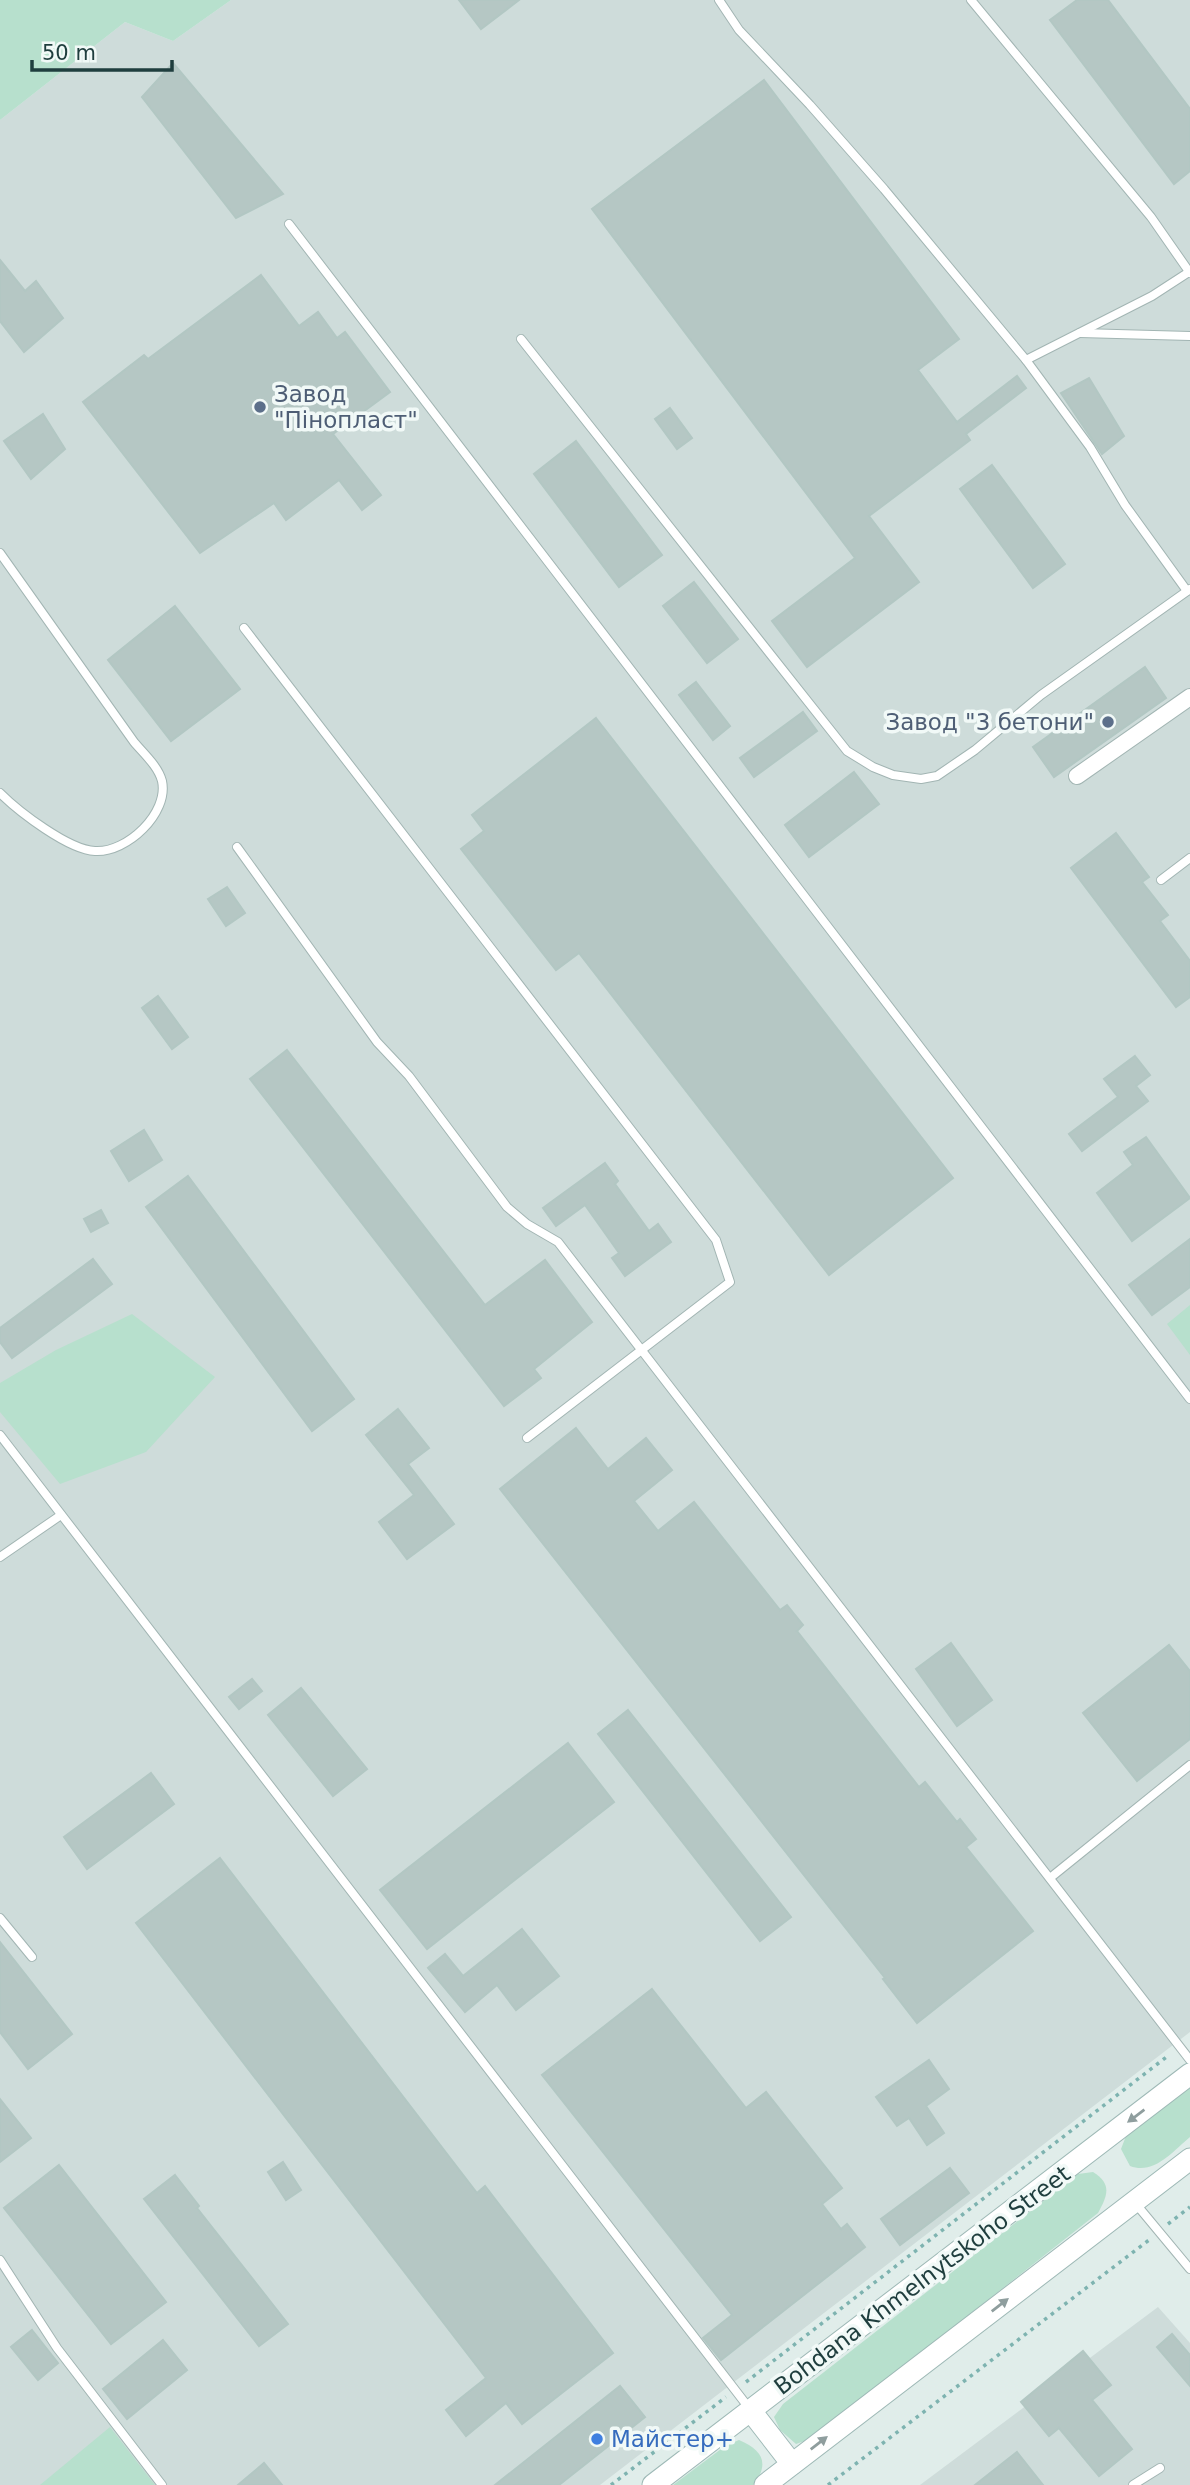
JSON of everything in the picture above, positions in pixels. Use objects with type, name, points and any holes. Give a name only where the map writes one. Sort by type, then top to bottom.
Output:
[{"type":"street","points":[[1077,776],[1190,697]]},
{"type":"street","name":"Bohdana Khmelnytskoho Street","points":[[653,2485],[1190,2074]]},
{"type":"street","points":[[765,2485],[1190,2159]]},
{"type":"street","points":[[751,2411],[792,2464]]},
{"type":"lane","points":[[521,339],[847,751],[873,767],[893,775],[921,779],[937,776],[975,750],[1041,695],[1189,590],[1125,505],[1084,438],[1026,360],[875,178],[739,30],[719,0]]},
{"type":"lane","points":[[971,0],[1151,217],[1190,272],[1152,296],[1026,360]]},
{"type":"lane","points":[[289,225],[1190,1399]]},
{"type":"lane","points":[[1077,333],[1190,336]]},
{"type":"lane","points":[[0,553],[134,742],[157,769],[163,784],[160,800],[136,838],[116,849],[94,851],[43,828],[0,793]]},
{"type":"lane","points":[[244,628],[716,1240],[730,1282],[527,1438]]},
{"type":"lane","points":[[237,847],[377,1042],[409,1076],[507,1207],[527,1224],[558,1242],[1190,2060]]},
{"type":"lane","points":[[1161,880],[1190,858]]},
{"type":"lane","points":[[0,1435],[751,2411]]},
{"type":"lane","points":[[0,1557],[61,1515]]},
{"type":"lane","points":[[1050,1878],[1190,1765]]},
{"type":"lane","points":[[0,1917],[32,1957]]},
{"type":"lane","points":[[1135,2201],[1190,2269]]},
{"type":"lane","points":[[0,2260],[57,2348],[162,2485]]},
{"type":"lane","points":[[1133,2485],[1160,2468]]},
{"type":"path","points":[[611,2485],[1180,2046]]},
{"type":"path","points":[[828,2485],[1190,2207]]},
{"type":"shaded area","points":[[231,0],[1190,0],[1190,2032],[600,2485],[0,2485],[0,120],[125,22],[173,41]]},
{"type":"shaded area","points":[[1158,2307],[1190,2343],[1190,2485],[920,2485]]},
{"type":"green space","points":[[0,0],[231,0],[173,41],[125,22],[0,120]]},
{"type":"green space","points":[[1190,1305],[1190,1355],[1167,1324]]},
{"type":"green space","points":[[132,1314],[215,1377],[146,1452],[60,1484],[0,1412],[0,1383],[56,1350]]},
{"type":"green space","points":[[1190,2086],[1190,2137],[1155,2165],[1139,2168],[1130,2166],[1121,2149],[1126,2136]]},
{"type":"green space","points":[[1093,2172],[1106,2186],[1106,2195],[1098,2213],[813,2438],[796,2444],[780,2430],[774,2417],[783,2404],[1078,2174]]},
{"type":"green space","points":[[110,2427],[155,2485],[40,2485]]},
{"type":"green space","points":[[739,2440],[754,2448],[761,2458],[761,2471],[753,2485],[673,2485],[725,2446]]},
{"type":"building","points":[[459,0],[519,0],[481,29]]},
{"type":"building","points":[[1077,0],[1108,0],[1190,109],[1190,171],[1174,184],[1050,20]]},
{"type":"building","points":[[173,63],[283,194],[236,218],[142,97]]},
{"type":"building","points":[[764,80],[959,339],[918,370],[957,422],[1017,376],[1026,388],[966,434],[970,440],[869,516],[919,582],[807,667],[772,621],[855,558],[592,209]]},
{"type":"building","points":[[0,260],[25,291],[36,281],[63,318],[24,352],[0,321]]},
{"type":"building","points":[[261,275],[299,326],[318,312],[337,338],[345,332],[390,392],[333,434],[381,495],[362,510],[339,480],[286,520],[274,503],[200,553],[83,402],[144,355],[148,359]]},
{"type":"building","points":[[1089,378],[1124,436],[1102,454],[1061,393]]},
{"type":"building","points":[[670,408],[692,438],[677,449],[655,419]]},
{"type":"building","points":[[43,414],[65,449],[31,479],[4,441]]},
{"type":"building","points":[[576,441],[662,555],[619,587],[534,474]]},
{"type":"building","points":[[992,465],[1065,564],[1033,588],[960,489]]},
{"type":"building","points":[[694,582],[738,639],[707,663],[663,606]]},
{"type":"building","points":[[175,606],[240,689],[171,741],[108,660]]},
{"type":"building","points":[[1145,667],[1166,698],[1054,777],[1033,747]]},
{"type":"building","points":[[696,682],[730,726],[713,740],[679,695]]},
{"type":"building","points":[[803,712],[817,731],[754,777],[740,758]]},
{"type":"building","points":[[596,718],[953,1178],[829,1275],[579,953],[556,970],[461,849],[484,831],[472,815]]},
{"type":"building","points":[[854,772],[879,804],[809,857],[785,825]]},
{"type":"building","points":[[1116,833],[1149,877],[1142,882],[1168,915],[1160,921],[1190,961],[1190,997],[1176,1007],[1071,868]]},
{"type":"building","points":[[227,887],[245,913],[226,926],[208,899]]},
{"type":"building","points":[[158,996],[188,1037],[172,1049],[142,1008]]},
{"type":"building","points":[[287,1050],[485,1305],[545,1260],[592,1322],[534,1369],[541,1378],[504,1406],[250,1079]]},
{"type":"building","points":[[1135,1056],[1150,1075],[1136,1086],[1148,1101],[1082,1151],[1069,1134],[1118,1097],[1104,1079]]},
{"type":"building","points":[[144,1130],[162,1160],[129,1181],[111,1151]]},
{"type":"building","points":[[1146,1137],[1190,1198],[1132,1241],[1097,1193],[1133,1165],[1124,1152]]},
{"type":"building","points":[[605,1163],[618,1181],[615,1184],[649,1231],[658,1224],[671,1242],[625,1276],[612,1258],[619,1253],[585,1205],[556,1226],[543,1208]]},
{"type":"building","points":[[188,1176],[354,1399],[312,1431],[146,1207]]},
{"type":"building","points":[[101,1210],[108,1223],[91,1232],[84,1219]]},
{"type":"building","points":[[1190,1239],[1190,1287],[1152,1315],[1129,1285]]},
{"type":"building","points":[[93,1259],[112,1284],[12,1358],[0,1342],[0,1328]]},
{"type":"building","points":[[398,1409],[429,1448],[408,1464],[454,1524],[407,1559],[379,1522],[414,1495],[366,1435]]},
{"type":"building","points":[[576,1428],[608,1469],[646,1438],[672,1470],[634,1501],[658,1531],[694,1502],[780,1610],[787,1605],[803,1625],[797,1631],[919,1787],[925,1782],[957,1822],[960,1819],[976,1839],[966,1847],[1033,1931],[917,2023],[883,1979],[885,1978],[500,1489]]},
{"type":"building","points":[[951,1643],[992,1700],[957,1726],[916,1669]]},
{"type":"building","points":[[1169,1645],[1190,1671],[1190,1739],[1137,1781],[1083,1713]]},
{"type":"building","points":[[252,1679],[262,1691],[239,1709],[229,1697]]},
{"type":"building","points":[[301,1688],[367,1769],[333,1796],[268,1715]]},
{"type":"building","points":[[628,1710],[791,1917],[760,1941],[598,1734]]},
{"type":"building","points":[[568,1743],[614,1802],[427,1949],[380,1890]]},
{"type":"building","points":[[151,1773],[174,1804],[87,1869],[64,1837]]},
{"type":"building","points":[[220,1858],[477,2193],[485,2186],[613,2353],[522,2424],[506,2403],[466,2436],[446,2410],[486,2378],[136,1923]]},
{"type":"building","points":[[522,1929],[559,1976],[516,2010],[497,1985],[465,2012],[428,1968],[445,1954],[463,1976]]},
{"type":"building","points":[[0,1942],[72,2034],[28,2069],[0,2032]]},
{"type":"building","points":[[652,1989],[746,2108],[766,2092],[842,2188],[822,2204],[841,2229],[847,2224],[865,2247],[721,2360],[703,2338],[732,2315],[542,2075]]},
{"type":"building","points":[[929,2060],[949,2089],[926,2106],[944,2133],[927,2145],[909,2118],[897,2126],[876,2097]]},
{"type":"building","points":[[0,2099],[31,2138],[0,2162]]},
{"type":"building","points":[[283,2162],[301,2190],[286,2200],[268,2172]]},
{"type":"building","points":[[59,2165],[166,2302],[111,2344],[4,2208]]},
{"type":"building","points":[[950,2168],[969,2193],[900,2245],[881,2219]]},
{"type":"building","points":[[175,2175],[199,2206],[197,2208],[288,2324],[259,2346],[144,2199]]},
{"type":"building","points":[[32,2330],[58,2363],[38,2380],[11,2347]]},
{"type":"building","points":[[1172,2334],[1190,2355],[1190,2386],[1157,2347]]},
{"type":"building","points":[[163,2340],[187,2370],[127,2419],[103,2389]]},
{"type":"building","points":[[1083,2351],[1111,2385],[1092,2400],[1132,2449],[1099,2476],[1059,2428],[1049,2436],[1021,2402]]},
{"type":"building","points":[[620,2386],[645,2417],[559,2485],[495,2485]]},
{"type":"building","points":[[1017,2452],[1043,2485],[975,2485]]},
{"type":"building","points":[[264,2463],[282,2485],[238,2485]]},
{"type":"place","name":"Завод \"Пінопласт\"","points":[[260,407]]},
{"type":"place","name":"Завод \"3 бетони\"","points":[[1108,722]]},
{"type":"place","name":"Майстер+","points":[[597,2439]]}]
